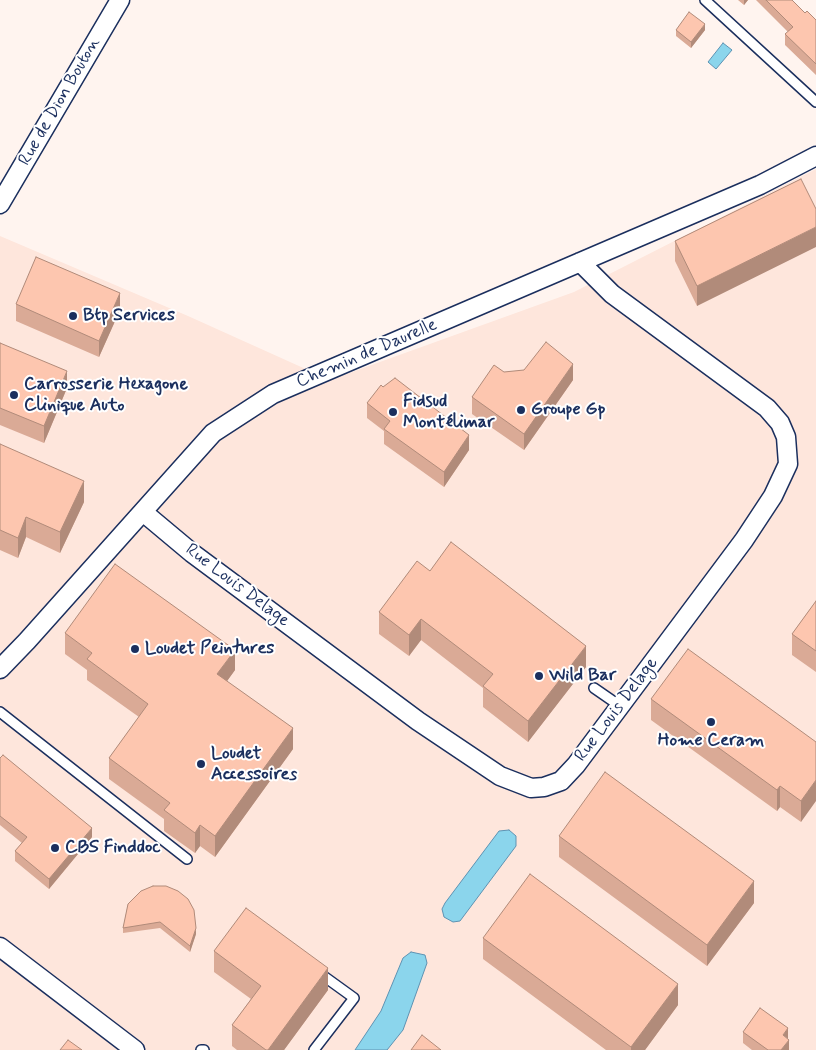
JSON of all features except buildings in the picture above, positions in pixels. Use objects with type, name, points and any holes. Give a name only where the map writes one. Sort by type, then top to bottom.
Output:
[{"type":"street","name":"Rue de Dion Bouton","points":[[0,204],[120,0]]},
{"type":"street","name":"Chemin de Daurelle","points":[[0,669],[213,433],[273,394],[760,185],[816,156]]},
{"type":"street","name":"Rue Louis Delage","points":[[143,512],[200,558],[418,721],[500,776],[530,788],[544,787],[561,780],[576,765],[744,540],[774,496],[788,464],[786,437],[780,423],[767,408],[612,294],[580,262]]},
{"type":"street","points":[[0,947],[135,1050]]},
{"type":"lane","points":[[705,0],[816,102]]},
{"type":"lane","points":[[594,688],[620,706]]},
{"type":"lane","points":[[0,712],[187,859]]},
{"type":"lane","points":[[309,965],[354,998],[314,1050]]},
{"type":"shaded area","points":[[816,169],[816,1050],[0,1050],[0,236],[188,316],[330,380],[574,292]]},
{"type":"water","points":[[723,43],[732,50],[716,69],[708,62]]},
{"type":"water","points":[[509,830],[516,836],[516,846],[460,921],[453,922],[444,917],[442,909],[445,903],[499,831]]},
{"type":"water","points":[[411,952],[425,955],[427,963],[403,1030],[387,1050],[355,1050],[381,1011],[403,958]]},
{"type":"place","name":"Btp Services","points":[[73,316]]},
{"type":"place","name":"Carrosserie Hexagone Clinique Auto","points":[[14,395]]},
{"type":"place","name":"Groupe Gp","points":[[521,410]]},
{"type":"place","name":"Fidsud Montélimar","points":[[393,412]]},
{"type":"place","name":"Loudet Peintures","points":[[135,649]]},
{"type":"place","name":"Wild Bar","points":[[539,676]]},
{"type":"place","name":"Home Ceram","points":[[711,722]]},
{"type":"place","name":"Loudet Accessoires","points":[[201,764]]},
{"type":"place","name":"CBS Finddoc","points":[[55,848]]}]
